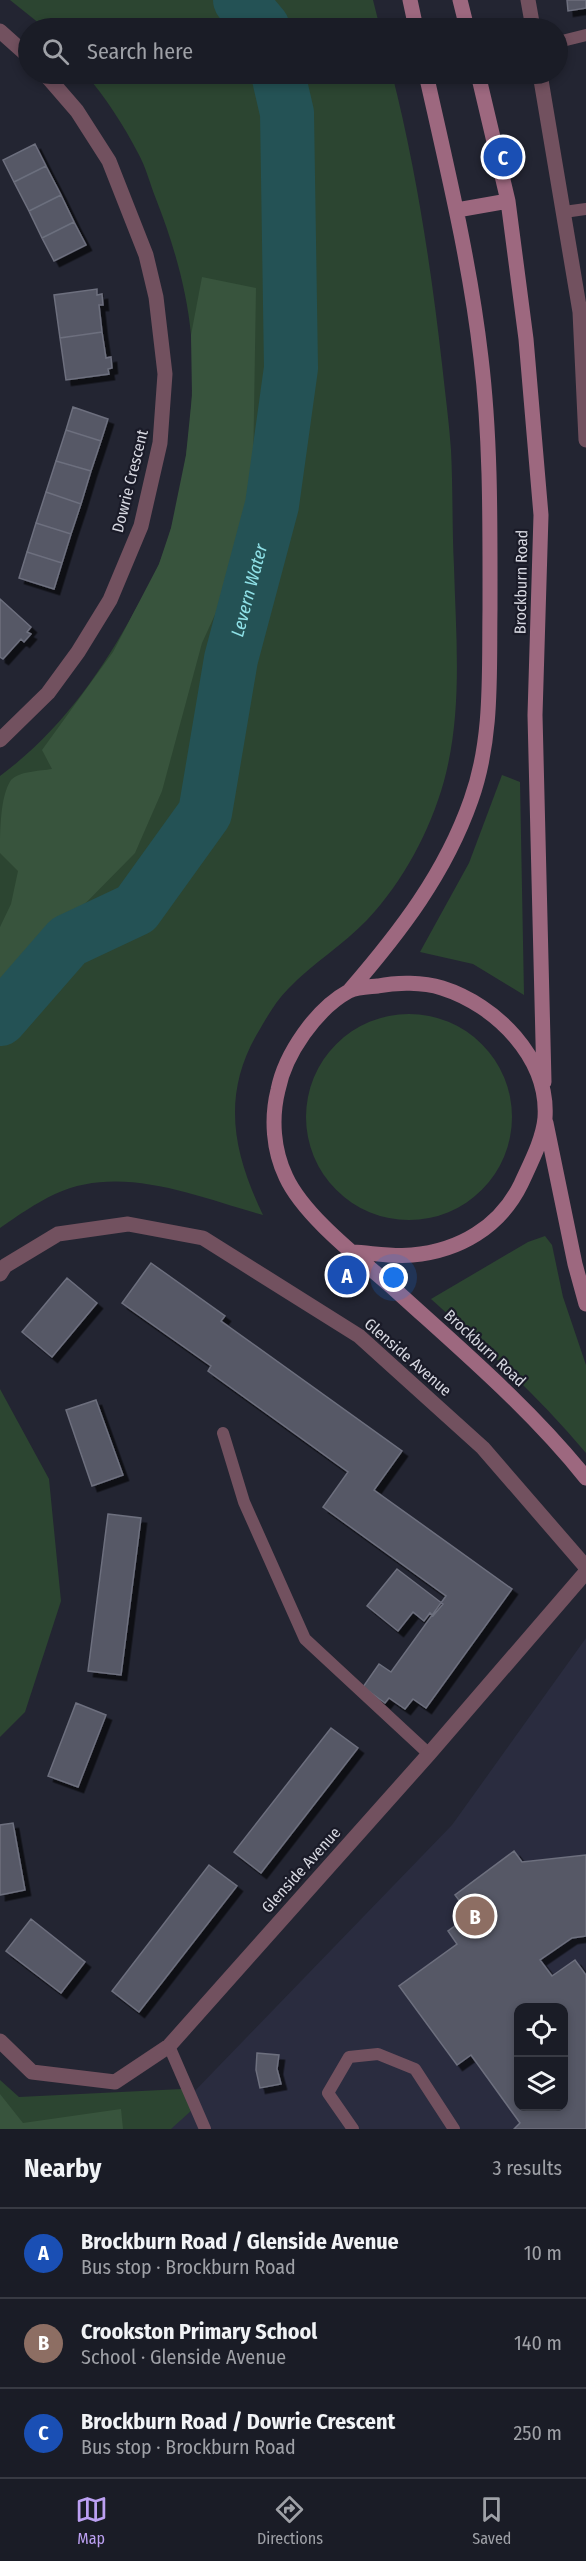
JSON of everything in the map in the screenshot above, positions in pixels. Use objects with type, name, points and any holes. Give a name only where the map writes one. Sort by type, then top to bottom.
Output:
[{"type":"street","points":[[410,0],[414,18]]},
{"type":"street","points":[[460,0],[464,18]]},
{"type":"street","points":[[528,0],[531,18]]},
{"type":"street","points":[[0,31],[18,47]]},
{"type":"street","name":"Dowrie Crescent","points":[[0,740],[48,693],[78,652],[110,600],[141,526],[160,443],[165,374],[156,297],[146,255],[109,161],[77,111],[54,84]]},
{"type":"street","name":"Brockburn Road","points":[[428,84],[457,210],[481,359],[489,494],[489,695],[486,738],[472,798],[436,879],[389,945],[350,990],[328,1007],[301,1036],[288,1059],[278,1088],[274,1135],[286,1177],[299,1199],[353,1252],[492,1377],[586,1478]]},
{"type":"street","name":"Brockburn Road","points":[[480,84],[508,201],[526,339],[541,515],[535,715],[545,1120]]},
{"type":"street","points":[[542,84],[580,312],[586,440]]},
{"type":"street","points":[[457,210],[508,201]]},
{"type":"street","points":[[350,990],[386,984],[412,984],[440,987],[470,999],[513,1033],[538,1073],[545,1096]]},
{"type":"street","points":[[353,1252],[411,1255],[439,1250],[485,1231],[503,1212],[518,1190],[532,1161],[545,1120]]},
{"type":"street","points":[[545,1120],[575,1264],[586,1304]]},
{"type":"street","name":"Glenside Avenue","points":[[0,1274],[5,1266],[58,1234],[128,1224],[203,1238],[359,1336],[483,1448],[586,1567]]},
{"type":"street","name":"Glenside Avenue","points":[[0,2041],[32,2072],[116,2082],[169,2046],[429,1754],[586,1572]]},
{"type":"lane","points":[[568,40],[586,35]]},
{"type":"lane","points":[[564,212],[586,209]]},
{"type":"lane","points":[[223,1433],[244,1502],[305,1639],[429,1754]]},
{"type":"lane","points":[[169,2046],[205,2129]]},
{"type":"lane","points":[[353,2129],[328,2093],[350,2057],[378,2054],[415,2069],[454,2129]]},
{"type":"shaded area","points":[[586,1638],[586,2129],[158,2129],[452,1825]]},
{"type":"green space","points":[[10,0],[373,0],[378,18],[32,18]]},
{"type":"green space","points":[[93,84],[394,84],[428,254],[449,428],[457,648],[454,728],[450,755],[438,800],[423,837],[403,873],[367,920],[284,993],[266,1018],[248,1053],[240,1076],[235,1122],[244,1168],[263,1215],[159,1186],[133,1182],[106,1182],[80,1185],[55,1194],[0,1228],[0,776],[41,741],[76,702],[107,658],[148,588],[168,539],[175,512],[182,482],[190,420],[191,335],[183,284],[162,215],[141,158],[127,132]]},
{"type":"green space","points":[[202,277],[256,288],[252,534],[202,643],[162,791],[135,853],[69,920],[26,976],[0,994],[0,927],[11,904],[18,871],[0,853],[1,815],[7,787],[11,780],[20,775],[52,769],[42,750],[113,652],[159,564],[171,528],[186,455],[192,396],[191,335]]},
{"type":"green space","points":[[502,775],[520,782],[524,995],[473,964],[420,952],[469,863]]},
{"type":"green space","points":[[409,1014],[429,1016],[448,1022],[482,1044],[504,1078],[510,1097],[512,1117],[510,1137],[504,1156],[482,1190],[448,1212],[429,1218],[409,1220],[389,1218],[370,1212],[336,1190],[314,1156],[308,1137],[306,1117],[308,1097],[314,1078],[336,1044],[370,1022],[389,1016]]},
{"type":"green space","points":[[545,1236],[552,1245],[563,1297],[586,1365],[586,1453],[531,1393],[431,1299],[528,1242]]},
{"type":"green space","points":[[0,1389],[49,1479],[61,1601],[25,1712],[0,1737]]},
{"type":"green space","points":[[0,2080],[19,2097],[182,2089],[192,2110],[171,2129],[0,2129]]},
{"type":"green space","points":[[0,2094],[23,2123],[121,2109],[123,2129],[0,2129]]},
{"type":"building","points":[[567,0],[586,0],[586,8],[568,11]]},
{"type":"building","points":[[35,144],[46,166],[14,182],[3,160]]},
{"type":"building","points":[[46,166],[61,195],[29,211],[14,182]]},
{"type":"building","points":[[61,195],[74,222],[42,238],[29,211]]},
{"type":"building","points":[[74,222],[86,245],[54,261],[42,238]]},
{"type":"building","points":[[97,289],[97,295],[102,294],[103,305],[99,305],[102,332],[60,338],[54,295]]},
{"type":"building","points":[[102,332],[106,358],[111,357],[112,368],[108,369],[109,374],[66,380],[60,338]]},
{"type":"building","points":[[73,407],[108,419],[101,441],[66,430]]},
{"type":"building","points":[[66,430],[101,441],[91,471],[56,461]]},
{"type":"building","points":[[56,461],[91,471],[81,504],[46,492]]},
{"type":"building","points":[[46,492],[81,504],[71,534],[36,523]]},
{"type":"building","points":[[36,523],[71,534],[62,563],[27,552]]},
{"type":"building","points":[[27,552],[62,563],[54,589],[19,578]]},
{"type":"building","points":[[0,599],[31,627],[27,632],[31,634],[24,642],[21,639],[3,659],[0,657]]},
{"type":"building","points":[[151,1263],[225,1316],[221,1321],[402,1451],[374,1490],[512,1589],[426,1708],[413,1699],[405,1709],[389,1698],[385,1703],[363,1687],[379,1664],[391,1672],[446,1596],[323,1507],[348,1472],[208,1371],[211,1366],[122,1303]]},
{"type":"building","points":[[67,1278],[97,1303],[52,1357],[22,1332]]},
{"type":"building","points":[[96,1400],[123,1475],[92,1486],[66,1410]]},
{"type":"building","points":[[108,1514],[141,1518],[121,1675],[88,1671]]},
{"type":"building","points":[[397,1569],[443,1604],[433,1616],[430,1613],[424,1621],[413,1612],[398,1631],[367,1606]]},
{"type":"building","points":[[76,1703],[106,1715],[78,1787],[48,1776]]},
{"type":"building","points":[[331,1728],[358,1748],[261,1873],[234,1852]]},
{"type":"building","points":[[13,1823],[25,1890],[0,1895],[0,1825]]},
{"type":"building","points":[[514,1851],[522,1862],[586,1855],[586,1936],[572,1938],[540,1960],[552,1976],[575,1960],[586,1975],[586,2129],[514,2129],[520,2123],[471,2055],[457,2065],[399,1986],[457,1944],[448,1931],[470,1915],[455,1895]]},
{"type":"building","points":[[209,1865],[237,1886],[139,2012],[112,1991]]},
{"type":"building","points":[[31,1919],[85,1962],[61,1993],[6,1951]]},
{"type":"building","points":[[257,2053],[279,2055],[277,2069],[281,2084],[260,2088],[256,2070]]},
{"type":"waterway","name":"Levern Water","points":[[240,0],[255,18]]},
{"type":"waterway","name":"Levern Water","points":[[0,1019],[68,941],[136,909],[205,813],[231,659],[272,505],[291,368],[287,113],[280,84]]},
{"type":"place","name":"Brockburn Road / Dowrie Crescent","points":[[503,157]]},
{"type":"place","name":"Brockburn Road / Glenside Avenue","points":[[347,1275]]},
{"type":"place","name":"Crookston Primary School","points":[[475,1916]]}]
